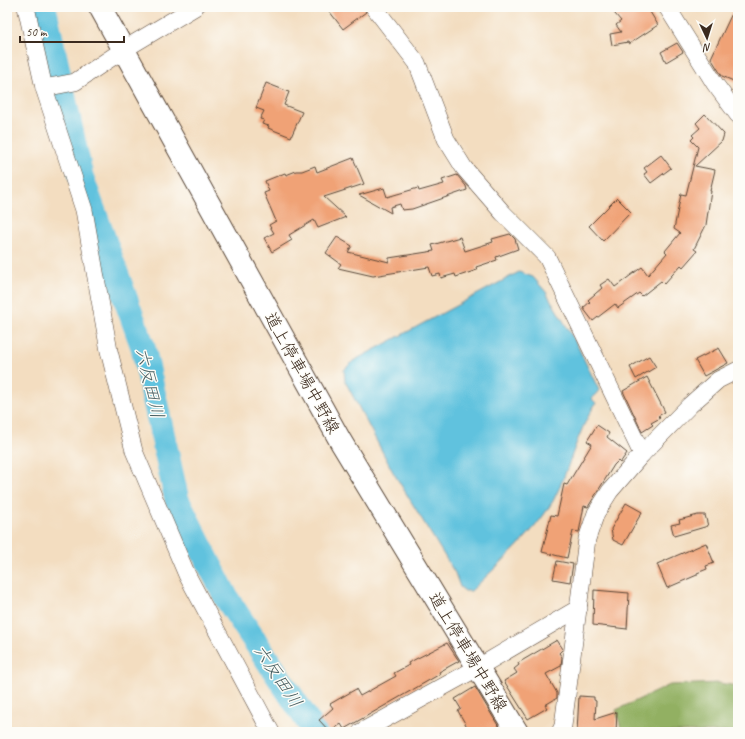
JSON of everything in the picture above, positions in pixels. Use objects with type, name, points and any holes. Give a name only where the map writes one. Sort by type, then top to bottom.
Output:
[{"type":"main road","name":"道上停車場中野線","points":[[100,7],[341,442],[517,732]]},
{"type":"street","points":[[26,7],[44,88],[84,210],[109,351],[134,451],[187,575],[271,732]]},
{"type":"street","points":[[44,88],[76,82],[123,50],[195,7]]},
{"type":"street","points":[[374,7],[418,63],[446,139],[464,168],[503,213],[548,257],[642,454]]},
{"type":"street","points":[[667,7],[715,84],[738,115]]},
{"type":"street","points":[[560,732],[563,726],[587,539],[596,513],[610,491],[642,454],[690,405],[718,380],[738,370]]},
{"type":"street","points":[[361,732],[477,668],[579,608]]},
{"type":"green space","points":[[719,683],[738,686],[738,732],[622,732],[616,710],[670,685]]},
{"type":"water","points":[[519,272],[533,277],[546,292],[575,341],[599,390],[592,399],[596,403],[583,426],[559,489],[545,514],[504,559],[471,591],[465,591],[460,587],[455,573],[393,472],[345,381],[344,370],[353,361]]},
{"type":"building","points":[[326,7],[364,7],[366,12],[343,29]]},
{"type":"building","points":[[609,7],[647,7],[658,25],[629,44],[628,42],[612,45],[610,34],[621,32],[616,25],[621,21]]},
{"type":"building","points":[[735,7],[738,7],[738,83],[722,76],[711,58]]},
{"type":"building","points":[[677,43],[683,52],[666,62],[661,52]]},
{"type":"building","points":[[266,83],[289,92],[284,105],[302,112],[291,137],[262,124],[264,120],[260,119],[264,111],[256,108]]},
{"type":"building","points":[[705,114],[724,134],[722,141],[695,166],[715,170],[710,191],[706,225],[694,249],[697,251],[683,267],[681,265],[664,284],[661,281],[642,296],[639,293],[618,308],[615,304],[593,321],[583,308],[590,302],[588,300],[602,288],[600,285],[609,279],[615,287],[642,267],[648,275],[667,253],[665,251],[680,233],[674,229],[681,194],[686,195],[698,147],[691,140],[694,137],[692,135],[700,128],[696,123]]},
{"type":"building","points":[[661,155],[671,168],[651,183],[644,174],[647,172],[644,168]]},
{"type":"building","points":[[353,158],[364,184],[324,197],[346,217],[318,228],[314,220],[289,235],[292,240],[272,252],[264,238],[274,233],[269,225],[276,221],[264,193],[269,191],[265,181],[285,173],[286,175],[315,166],[317,172]]},
{"type":"building","points":[[457,175],[466,186],[467,190],[412,209],[402,210],[400,204],[390,207],[391,213],[359,195],[384,188],[387,197],[418,188],[419,191],[444,184],[442,180]]},
{"type":"building","points":[[617,198],[631,212],[603,241],[589,226]]},
{"type":"building","points":[[510,234],[515,239],[518,249],[496,257],[497,260],[476,267],[477,270],[456,277],[455,274],[441,278],[440,274],[432,276],[429,267],[373,276],[338,268],[341,264],[326,253],[337,237],[352,246],[348,252],[389,262],[389,258],[434,251],[432,245],[460,237],[465,251],[493,242],[492,239]]},
{"type":"building","points":[[719,348],[728,363],[704,376],[695,360]]},
{"type":"building","points":[[649,356],[656,367],[636,379],[630,367]]},
{"type":"building","points":[[647,377],[665,412],[658,416],[660,418],[651,423],[653,425],[642,432],[623,391]]},
{"type":"building","points":[[597,425],[609,433],[607,437],[627,453],[620,463],[618,461],[614,465],[588,507],[584,506],[579,532],[573,531],[567,558],[542,552],[551,515],[557,516],[564,484],[567,485],[592,444],[587,441]]},
{"type":"building","points":[[626,503],[642,512],[623,545],[613,540],[611,529]]},
{"type":"building","points":[[698,515],[705,515],[708,526],[674,536],[671,525],[680,523],[679,520]]},
{"type":"building","points":[[706,543],[714,563],[706,566],[707,569],[697,573],[697,575],[667,588],[657,564]]},
{"type":"building","points":[[557,561],[573,564],[570,582],[553,579]]},
{"type":"building","points":[[594,590],[629,593],[627,629],[593,625]]},
{"type":"building","points":[[557,640],[563,649],[559,653],[562,657],[561,666],[546,674],[557,693],[557,698],[545,705],[547,708],[528,719],[504,681],[517,673],[514,669],[519,665],[518,663]]},
{"type":"building","points":[[447,643],[459,661],[439,672],[440,674],[344,729],[341,724],[330,732],[319,720],[333,708],[330,704],[356,689],[360,696],[396,676],[394,673],[409,665],[408,663]]},
{"type":"building","points":[[475,687],[502,732],[470,732],[458,711],[461,709],[455,699]]},
{"type":"building","points":[[579,696],[594,697],[594,700],[596,701],[595,719],[617,712],[616,732],[577,732]]},
{"type":"waterway","name":"六反田川","points":[[44,7],[81,176],[143,347],[177,500],[227,599],[315,732]]}]
